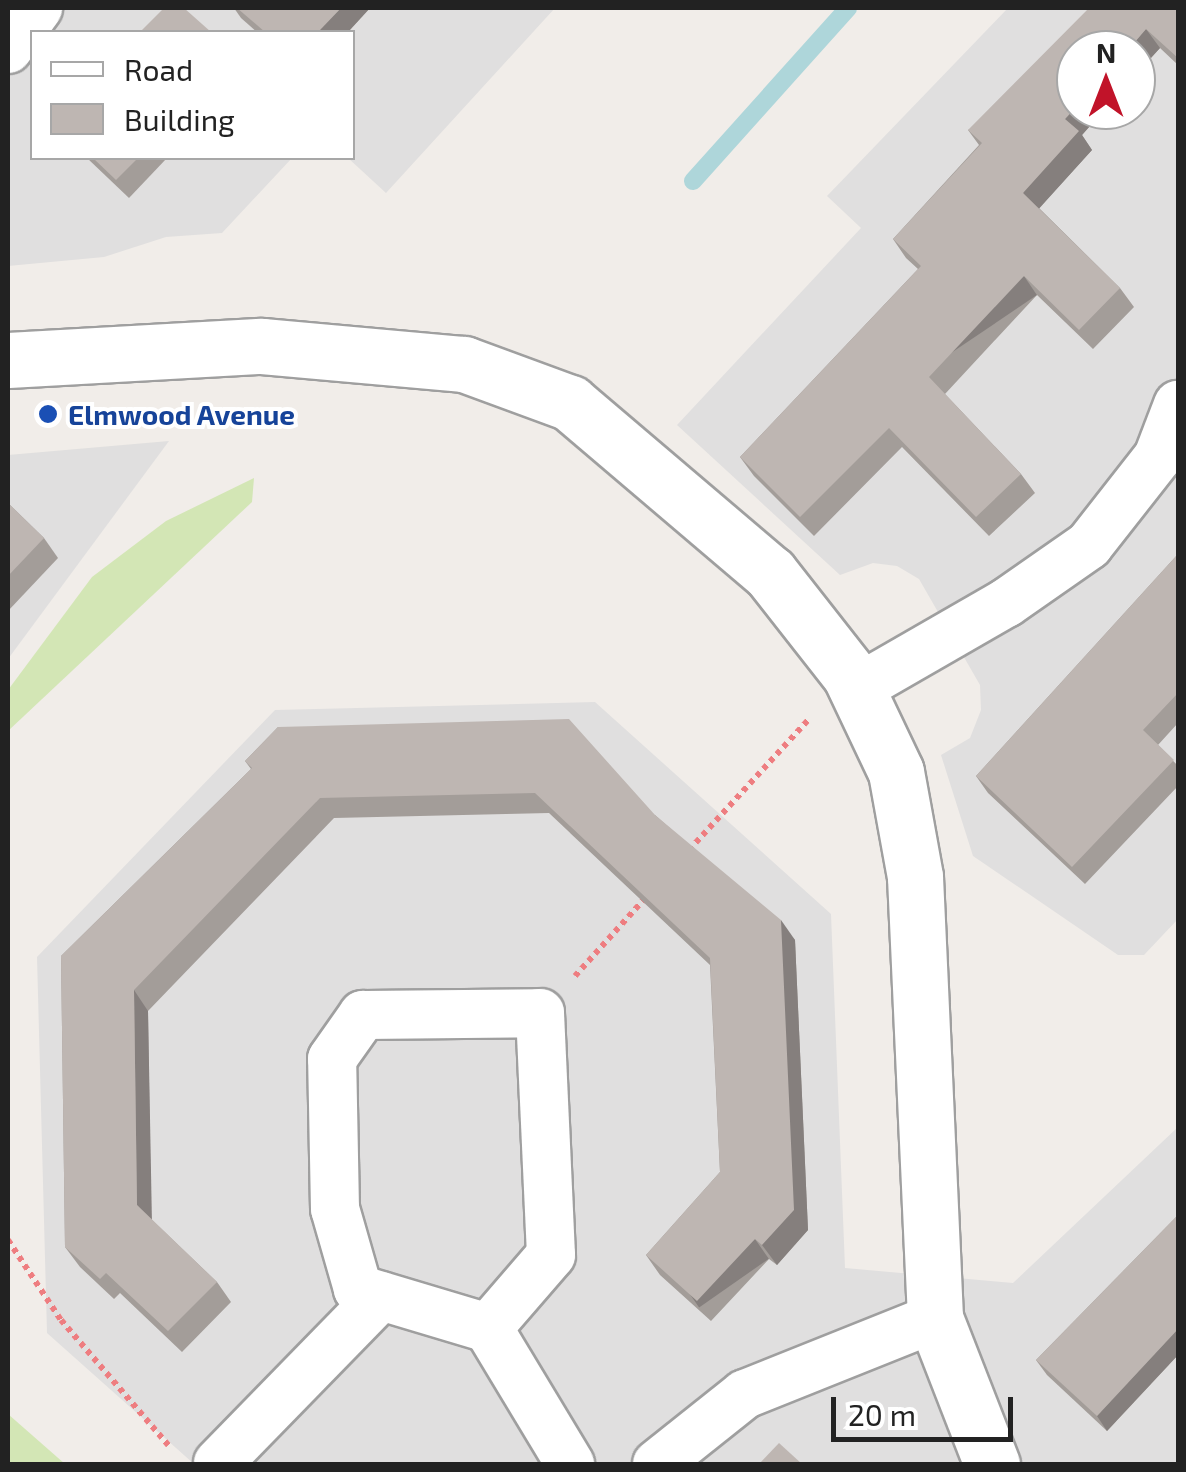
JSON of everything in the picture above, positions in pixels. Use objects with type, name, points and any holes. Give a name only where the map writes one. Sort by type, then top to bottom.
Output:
[{"type":"street","points":[[8,50],[38,8]]},
{"type":"street","points":[[8,360],[262,346],[464,364],[570,403],[770,573],[854,682],[896,772],[915,877],[935,1318],[992,1464]]},
{"type":"street","points":[[854,682],[1006,602],[1090,545],[1158,457],[1178,405]]},
{"type":"street","points":[[488,1328],[551,1255],[540,1014],[363,1016],[332,1059],[335,1209],[358,1289],[488,1328],[570,1464]]},
{"type":"street","points":[[218,1463],[381,1296]]},
{"type":"street","points":[[658,1464],[745,1394],[935,1318]]},
{"type":"path","points":[[674,866],[854,682]]},
{"type":"path","points":[[540,1014],[661,881]]},
{"type":"path","points":[[8,1240],[61,1320],[173,1450]]},
{"type":"shaded area","points":[[8,8],[555,8],[386,193],[350,160],[355,160],[355,30],[30,30],[30,160],[290,160],[222,233],[166,237],[104,257],[8,266]]},
{"type":"shaded area","points":[[1008,8],[1178,8],[1178,919],[1144,955],[1118,955],[973,856],[941,755],[970,738],[981,710],[980,685],[919,579],[897,566],[873,563],[840,575],[677,425],[861,228],[827,196]]},
{"type":"shaded area","points":[[169,441],[8,659],[8,455]]},
{"type":"shaded area","points":[[595,702],[831,914],[845,1268],[1013,1283],[1178,1127],[1178,1464],[194,1464],[47,1333],[37,957],[275,710]]},
{"type":"green space","points":[[254,478],[252,502],[8,731],[8,690],[92,577],[166,521]]},
{"type":"green space","points":[[8,1414],[65,1464],[8,1464]]},
{"type":"building","points":[[164,8],[184,8],[209,30],[142,30]]},
{"type":"building","points":[[237,8],[341,8],[320,30],[263,30]]},
{"type":"building","points":[[1089,8],[1178,8],[1178,58],[1156,38],[1156,30],[1067,30]]},
{"type":"building","points":[[1056,41],[1056,130],[1079,131],[1023,193],[1120,288],[1079,330],[1024,276],[929,377],[1021,474],[976,517],[889,428],[800,517],[740,457],[921,266],[893,239],[982,143],[968,130]]},
{"type":"building","points":[[95,160],[136,160],[116,180]]},
{"type":"building","points":[[8,503],[44,538],[8,576]]},
{"type":"building","points":[[1178,554],[1178,693],[1143,730],[1174,760],[1072,867],[976,776]]},
{"type":"building","points":[[569,719],[655,815],[781,920],[794,1210],[762,1245],[755,1239],[697,1301],[646,1255],[720,1172],[710,958],[535,793],[320,798],[134,990],[137,1205],[217,1282],[168,1331],[106,1273],[100,1279],[65,1247],[61,956],[252,768],[245,761],[278,727]]},
{"type":"building","points":[[1178,1215],[1178,1329],[1097,1416],[1036,1360]]},
{"type":"building","points":[[779,1443],[802,1464],[759,1464]]},
{"type":"waterway","points":[[693,181],[848,8]]},
{"type":"place","name":"Elmwood Avenue","points":[[48,414]]}]
